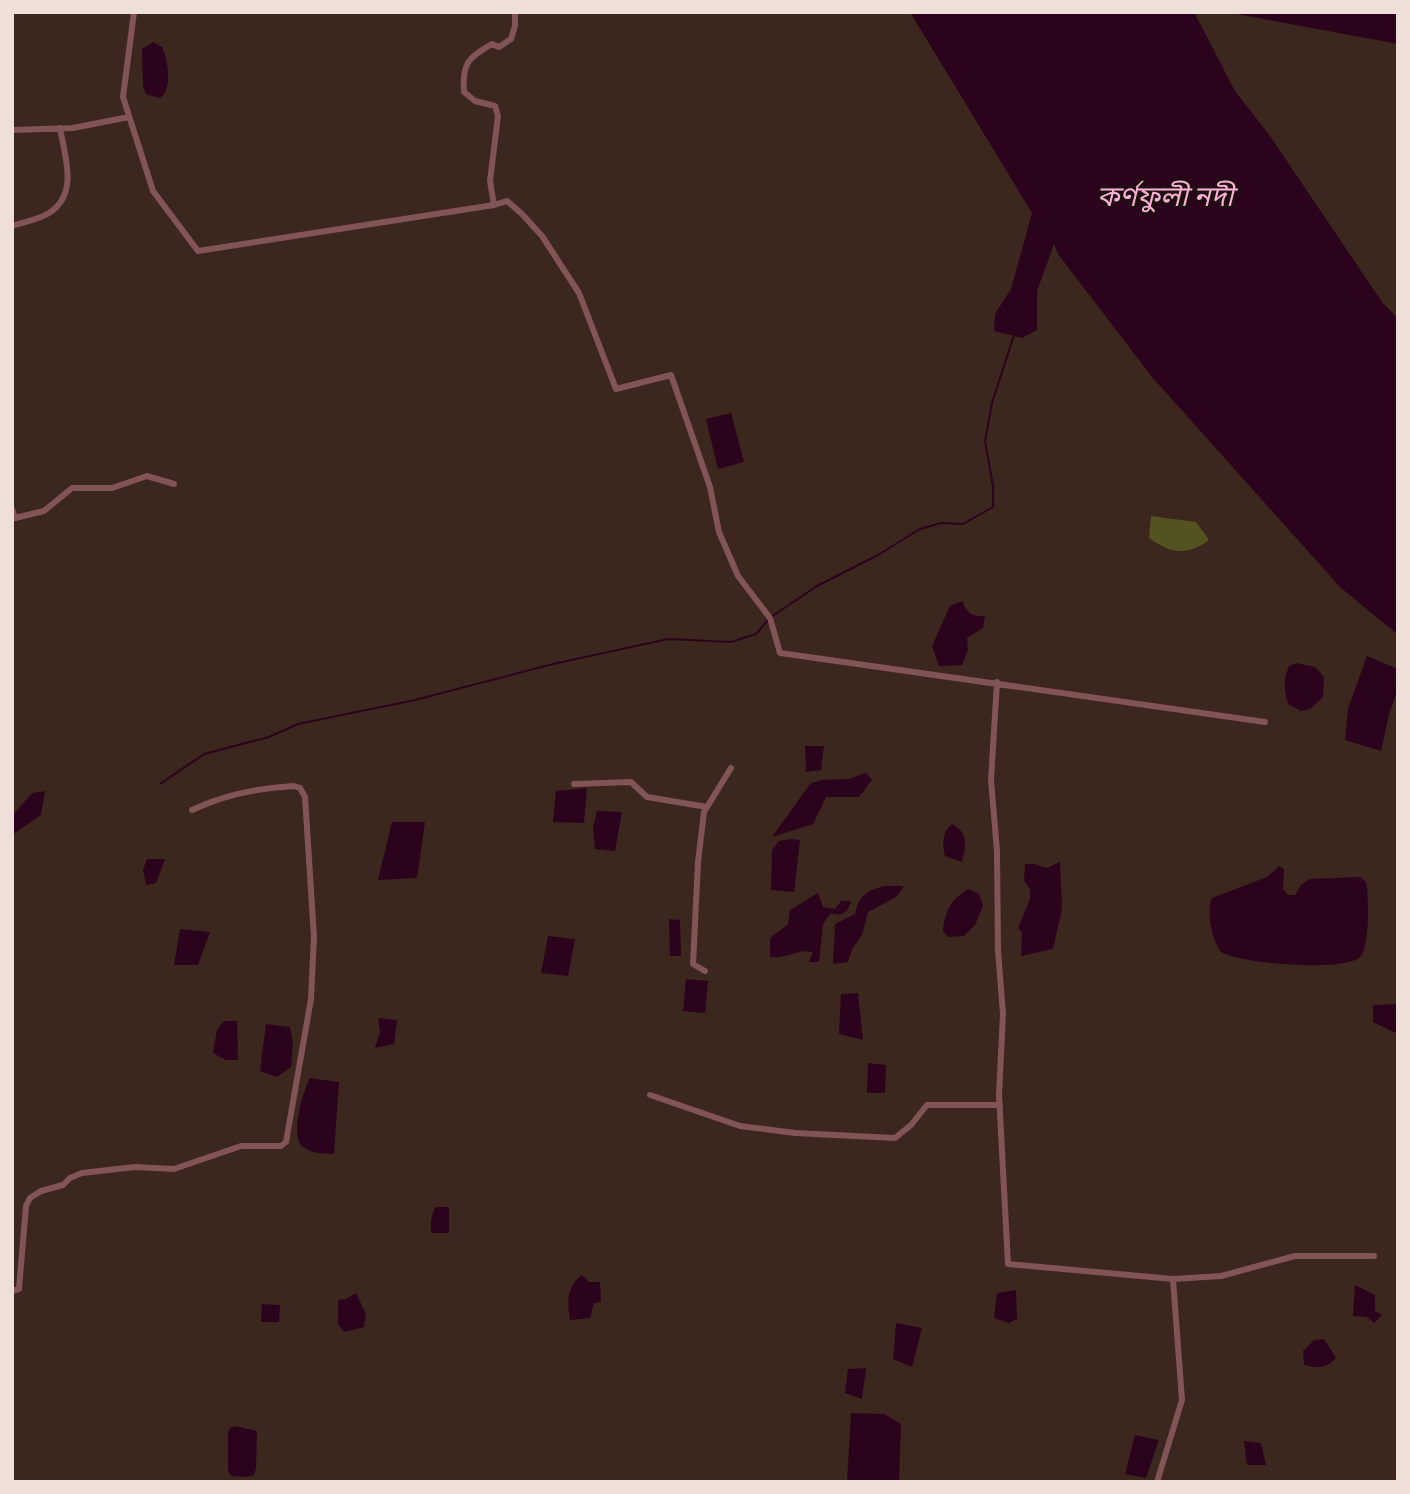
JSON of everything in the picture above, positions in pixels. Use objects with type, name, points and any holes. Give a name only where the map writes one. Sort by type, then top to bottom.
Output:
[{"type":"street","points":[[134,12],[123,97],[153,191],[198,251],[507,201],[522,214],[542,236],[579,293],[616,389],[671,375],[710,487],[719,532],[738,576],[770,618],[780,653],[1265,722]]},
{"type":"street","points":[[494,205],[490,181],[498,116],[495,106],[475,101],[464,92],[463,81],[465,66],[472,56],[492,44],[499,47],[511,39],[515,12]]},
{"type":"street","points":[[12,130],[60,128],[129,117]]},
{"type":"street","points":[[12,226],[48,214],[63,201],[69,180],[60,128]]},
{"type":"street","points":[[12,509],[15,519],[44,511],[72,488],[112,488],[147,476],[174,484]]},
{"type":"street","points":[[997,682],[991,780],[997,851],[998,950],[1003,1014],[1000,1105],[1008,1264],[1173,1279],[1221,1276],[1295,1256],[1374,1256]]},
{"type":"street","points":[[705,971],[693,964],[698,862],[704,812],[731,768]]},
{"type":"street","points":[[575,784],[631,782],[647,797],[707,807]]},
{"type":"street","points":[[12,1291],[19,1289],[26,1206],[30,1198],[41,1191],[63,1185],[70,1178],[82,1173],[135,1167],[174,1169],[241,1146],[281,1146],[286,1142],[311,999],[314,937],[305,797],[300,788],[294,786],[248,790],[212,800],[192,810]]},
{"type":"street","points":[[650,1094],[740,1126],[795,1133],[895,1138],[911,1125],[927,1105],[1000,1105]]},
{"type":"street","points":[[1157,1482],[1182,1400],[1173,1279]]},
{"type":"shaded area","points":[[1151,516],[1196,522],[1209,540],[1186,551],[1172,550],[1149,538]]},
{"type":"water","name":"কর্ণফুলী নদী","points":[[910,12],[1198,12],[1195,14],[1235,91],[1270,136],[1382,302],[1398,319],[1398,635],[1340,587],[1152,377],[1058,254],[1054,244],[1037,291],[1037,330],[1022,338],[994,331],[995,314],[1011,289],[1032,213]]},
{"type":"water","points":[[1226,12],[1398,12],[1398,44]]},
{"type":"water","points":[[153,42],[162,47],[167,66],[167,88],[160,98],[146,94],[143,86],[142,49]]},
{"type":"water","points":[[731,413],[744,462],[718,469],[706,419]]},
{"type":"water","points":[[962,601],[970,613],[985,616],[983,628],[967,638],[968,650],[962,665],[939,666],[932,646],[950,606]]},
{"type":"water","points":[[1367,656],[1398,669],[1398,689],[1381,751],[1345,740],[1348,709]]},
{"type":"water","points":[[1296,663],[1315,667],[1324,677],[1323,697],[1310,709],[1301,711],[1288,704],[1285,689],[1289,666]]},
{"type":"water","points":[[805,746],[824,746],[821,770],[806,772]]},
{"type":"water","points":[[866,773],[872,780],[859,797],[826,797],[813,824],[772,837],[810,784],[821,780],[848,779]]},
{"type":"water","points":[[587,788],[584,823],[553,822],[556,791]]},
{"type":"water","points":[[45,791],[41,815],[12,835],[12,816],[32,793]]},
{"type":"water","points":[[597,811],[622,812],[615,851],[595,849],[593,828]]},
{"type":"water","points":[[392,822],[425,822],[417,878],[378,880]]},
{"type":"water","points":[[952,824],[964,836],[962,862],[945,856],[944,838]]},
{"type":"water","points":[[800,840],[794,892],[771,890],[772,850],[779,841]]},
{"type":"water","points":[[147,859],[165,859],[156,883],[146,885],[143,870]]},
{"type":"water","points":[[1060,862],[1062,909],[1053,949],[1021,956],[1022,932],[1018,928],[1030,899],[1030,889],[1024,881],[1025,864],[1047,868]]},
{"type":"water","points":[[1279,866],[1284,869],[1283,889],[1288,895],[1295,895],[1301,885],[1310,879],[1360,877],[1366,882],[1367,932],[1360,957],[1350,962],[1334,964],[1292,965],[1249,960],[1221,952],[1211,926],[1212,898],[1267,877]]},
{"type":"water","points":[[884,886],[904,886],[896,897],[868,912],[862,935],[852,949],[848,962],[833,964],[835,924],[855,914],[864,895]]},
{"type":"water","points":[[968,889],[979,894],[983,906],[975,925],[964,936],[948,937],[943,931],[947,911],[957,897]]},
{"type":"water","points":[[818,893],[823,907],[835,909],[841,901],[851,901],[844,913],[831,913],[823,924],[819,962],[809,962],[813,952],[807,951],[770,957],[770,938],[788,924],[790,910]]},
{"type":"water","points":[[669,919],[680,920],[681,956],[670,956]]},
{"type":"water","points":[[180,929],[210,932],[198,965],[174,965]]},
{"type":"water","points":[[548,936],[575,939],[568,976],[541,973]]},
{"type":"water","points":[[686,979],[708,981],[705,1013],[683,1011]]},
{"type":"water","points":[[858,993],[863,1040],[839,1034],[841,994]]},
{"type":"water","points":[[1398,1004],[1398,1034],[1373,1022],[1373,1005]]},
{"type":"water","points":[[378,1018],[397,1020],[394,1044],[375,1048],[380,1032]]},
{"type":"water","points":[[224,1021],[237,1021],[238,1060],[226,1060],[213,1053],[217,1030]]},
{"type":"water","points":[[266,1024],[290,1027],[293,1044],[291,1067],[277,1077],[260,1071]]},
{"type":"water","points":[[868,1063],[886,1065],[885,1093],[867,1093]]},
{"type":"water","points":[[310,1078],[339,1082],[334,1154],[317,1153],[302,1146],[299,1140],[297,1123]]},
{"type":"water","points":[[435,1207],[449,1207],[449,1233],[431,1233]]},
{"type":"water","points":[[582,1275],[589,1282],[600,1282],[601,1302],[594,1303],[590,1318],[570,1320],[570,1290]]},
{"type":"water","points":[[1355,1285],[1375,1295],[1375,1311],[1382,1315],[1374,1323],[1367,1317],[1353,1316]]},
{"type":"water","points":[[1016,1290],[1017,1319],[1009,1323],[994,1318],[997,1293]]},
{"type":"water","points":[[356,1293],[366,1314],[364,1327],[344,1332],[338,1324],[338,1300]]},
{"type":"water","points":[[262,1304],[280,1305],[279,1322],[261,1322]]},
{"type":"water","points":[[896,1323],[922,1328],[912,1367],[893,1359]]},
{"type":"water","points":[[1324,1339],[1336,1358],[1321,1367],[1304,1365],[1303,1351],[1314,1340]]},
{"type":"water","points":[[866,1368],[862,1399],[845,1393],[848,1369]]},
{"type":"water","points":[[851,1413],[884,1414],[901,1424],[899,1482],[847,1482]]},
{"type":"water","points":[[235,1426],[257,1431],[254,1475],[232,1476],[228,1471],[228,1432]]},
{"type":"water","points":[[1135,1435],[1159,1440],[1146,1478],[1125,1474]]},
{"type":"water","points":[[1244,1441],[1261,1443],[1266,1465],[1247,1465]]},
{"type":"waterway","points":[[771,617],[817,586],[878,555],[920,529],[941,523],[963,524],[993,507],[993,486],[985,441],[992,403],[1014,335]]},
{"type":"waterway","points":[[160,784],[204,754],[269,737],[298,724],[415,700],[553,664],[668,639],[731,642],[756,634],[767,621]]}]
